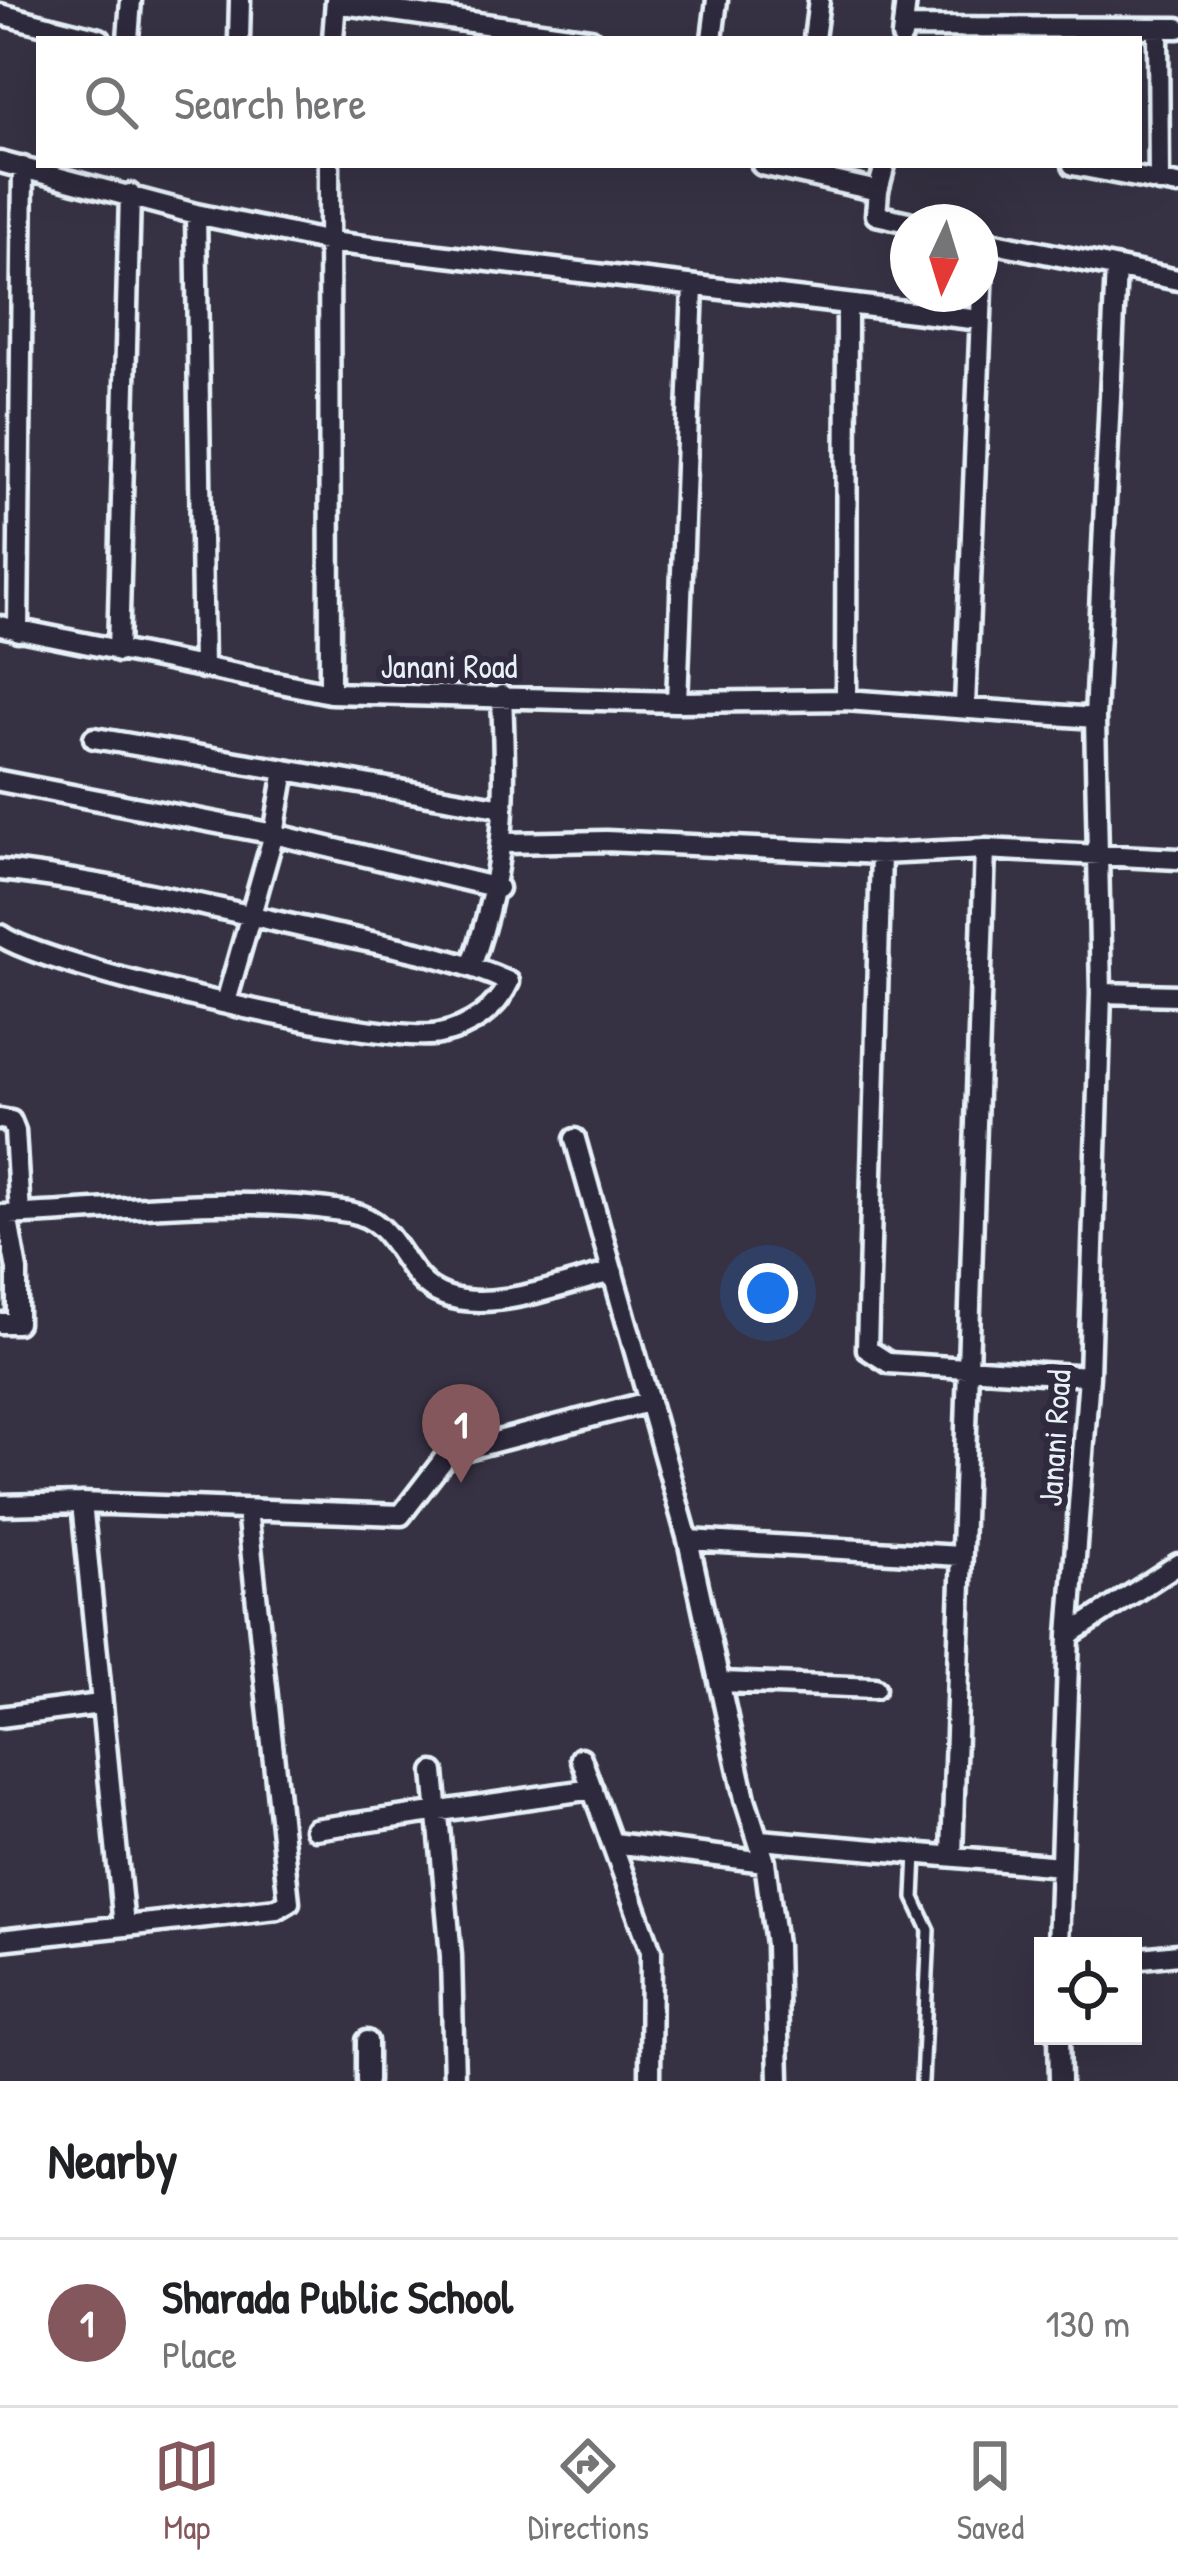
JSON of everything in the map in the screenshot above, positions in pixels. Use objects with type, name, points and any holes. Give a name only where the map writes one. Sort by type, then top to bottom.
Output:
[{"type":"street","points":[[128,36],[131,0]]},
{"type":"street","points":[[239,36],[240,0]]},
{"type":"street","points":[[712,36],[717,0]]},
{"type":"street","points":[[814,36],[819,0]]},
{"type":"street","points":[[906,0],[902,33],[1168,29],[1168,184],[1088,168]]},
{"type":"street","points":[[333,36],[336,2],[570,36]]},
{"type":"street","points":[[0,14],[22,10],[92,36]]},
{"type":"street","points":[[0,162],[196,214],[330,242],[980,320]]},
{"type":"street","points":[[9,629],[23,167]]},
{"type":"street","points":[[329,168],[331,693]]},
{"type":"street","points":[[797,168],[878,190]]},
{"type":"street","points":[[883,168],[876,214],[890,218]]},
{"type":"street","points":[[118,652],[130,194]]},
{"type":"street","points":[[196,214],[203,668]]},
{"type":"street","points":[[998,243],[1178,280]]},
{"type":"street","name":"Janani Road","points":[[1058,1937],[1069,1635],[1089,1376],[1101,993],[1096,718],[1116,268]]},
{"type":"street","points":[[676,702],[693,286]]},
{"type":"street","points":[[845,700],[847,304]]},
{"type":"street","points":[[965,706],[980,312]]},
{"type":"street","name":"Janani Road","points":[[9,629],[331,693],[676,702],[845,700],[1096,718]]},
{"type":"street","points":[[472,964],[498,888],[505,843],[502,694]]},
{"type":"street","points":[[94,738],[503,808]]},
{"type":"street","points":[[226,1002],[274,834],[285,770]]},
{"type":"street","points":[[0,781],[274,834],[498,888]]},
{"type":"street","points":[[505,843],[606,841],[881,854],[985,850],[1178,859]]},
{"type":"street","points":[[952,1856],[985,850]]},
{"type":"street","points":[[881,854],[867,1349],[889,1363],[1089,1376]]},
{"type":"street","points":[[0,870],[80,879],[472,964],[509,982],[498,1005],[439,1034],[400,1035],[226,1002],[36,956],[0,935]]},
{"type":"street","points":[[1101,993],[1178,995]]},
{"type":"street","points":[[0,1119],[11,1121],[15,1130],[9,1215],[17,1270],[17,1323],[0,1323]]},
{"type":"street","points":[[574,1139],[688,1540],[745,1799],[765,1862],[776,1946],[779,2081]]},
{"type":"street","points":[[9,1215],[191,1204],[354,1213],[391,1234],[420,1280],[463,1301],[613,1271]]},
{"type":"street","points":[[0,1505],[82,1503],[401,1515],[448,1454],[648,1402]]},
{"type":"street","points":[[82,1503],[124,1926]]},
{"type":"street","points":[[0,1940],[277,1909],[292,1896],[247,1510]]},
{"type":"street","points":[[688,1540],[960,1556]]},
{"type":"street","points":[[1069,1635],[1178,1564]]},
{"type":"street","points":[[722,1682],[875,1688]]},
{"type":"street","points":[[0,1717],[100,1704]]},
{"type":"street","points":[[581,1758],[652,1951],[650,2081]]},
{"type":"street","points":[[434,1772],[451,1956],[454,2081]]},
{"type":"street","points":[[315,1829],[593,1790]]},
{"type":"street","points":[[760,1840],[1061,1866]]},
{"type":"street","points":[[614,1844],[765,1862]]},
{"type":"street","points":[[1142,1958],[1178,1954]]},
{"type":"street","points":[[367,2041],[367,2081]]},
{"type":"street","points":[[1059,2045],[1060,2081]]},
{"type":"lane","points":[[916,1853],[914,1898],[929,1930],[922,2081]]},
{"type":"place","name":"Sharada Public School","points":[[461,1483]]}]
